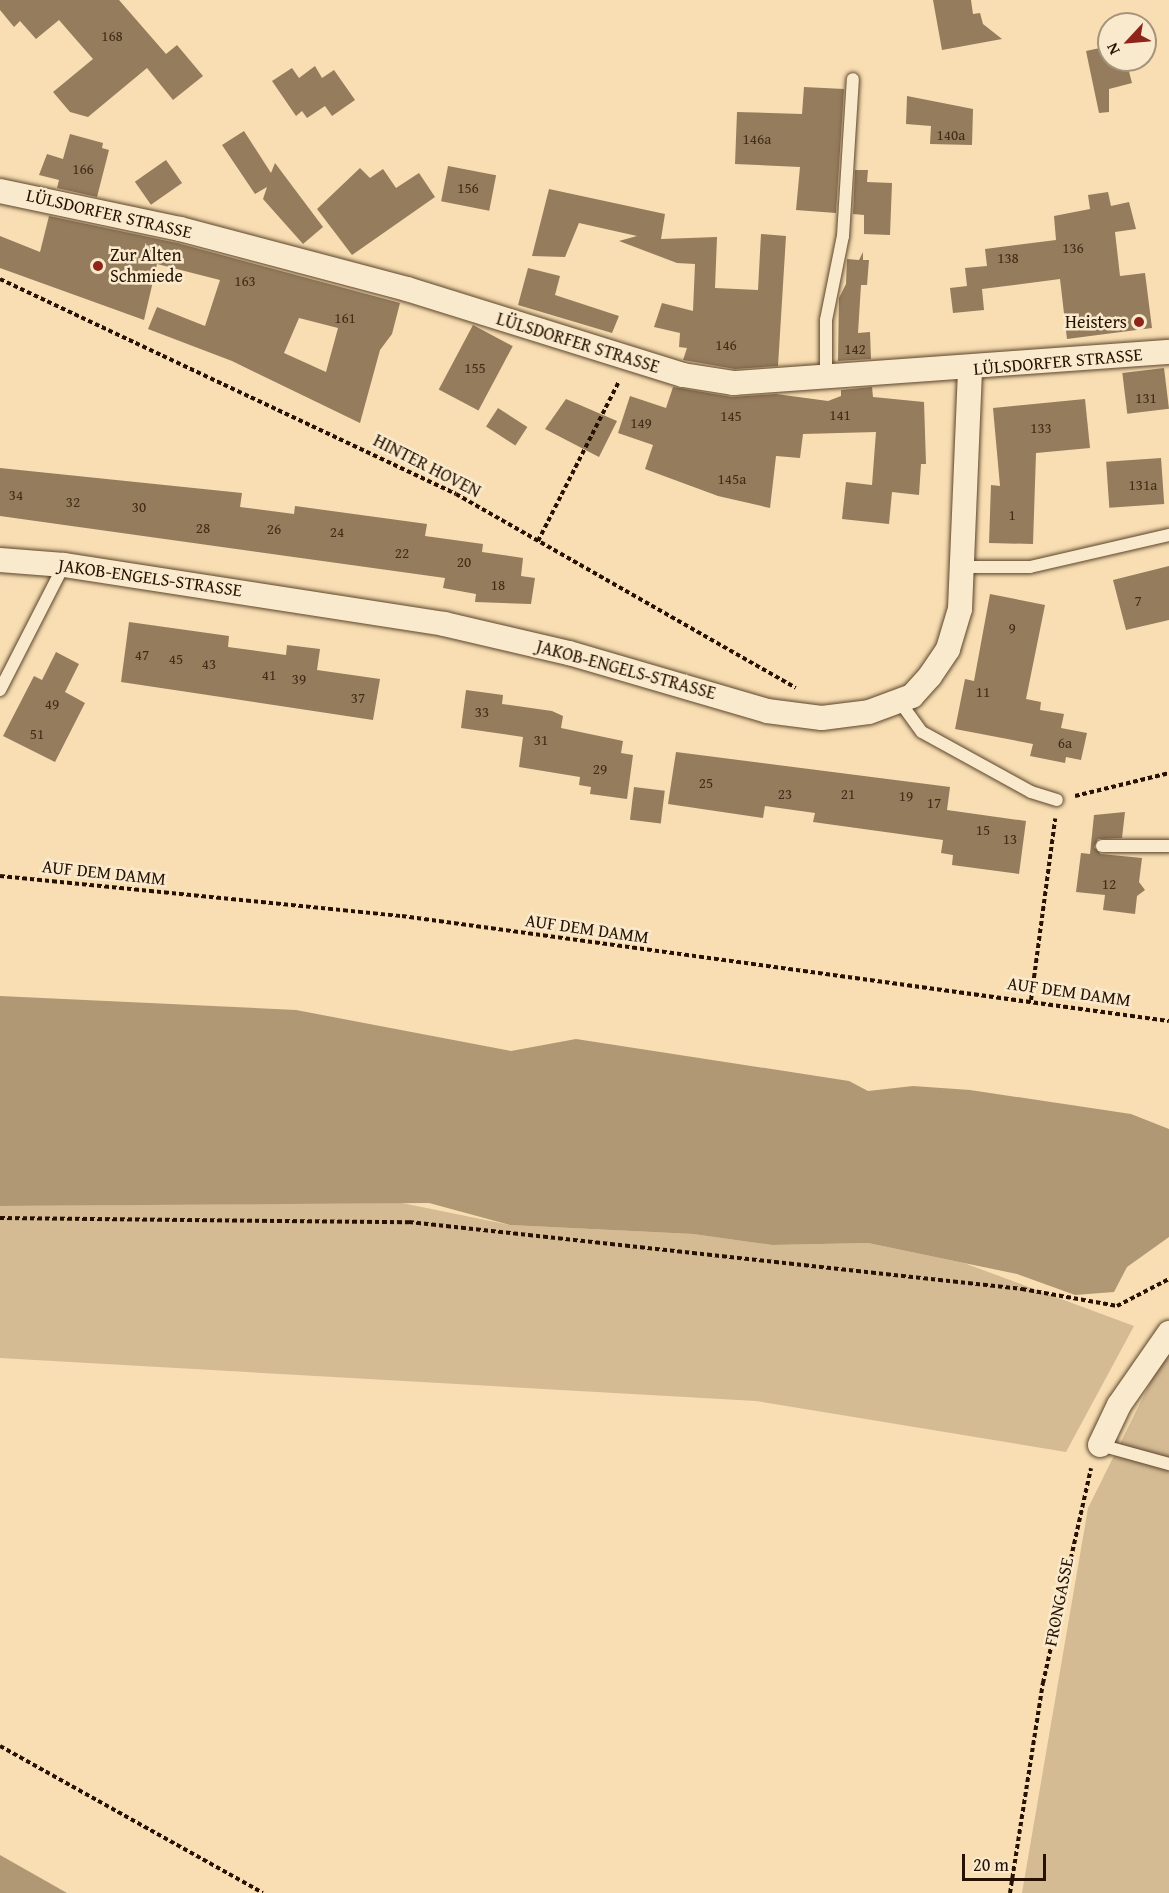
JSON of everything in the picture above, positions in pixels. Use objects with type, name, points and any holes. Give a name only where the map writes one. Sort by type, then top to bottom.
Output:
[{"type":"street","name":"LÜLSDORFER STRASSE","points":[[0,191],[180,229],[395,286],[629,359],[734,383],[826,380],[970,370],[1169,352]]},
{"type":"street","name":"JAKOB-ENGELS-STRASSE","points":[[0,560],[64,565],[444,624],[590,658],[767,711],[814,717],[869,712],[900,702],[930,676],[948,649],[964,567],[970,370]]},
{"type":"street","points":[[1100,1445],[1119,1405],[1169,1334]]},
{"type":"lane","points":[[826,380],[826,320],[843,236],[853,79]]},
{"type":"lane","points":[[964,567],[1042,565],[1169,535]]},
{"type":"lane","points":[[0,690],[64,565]]},
{"type":"lane","points":[[900,702],[922,732],[1031,792],[1057,800]]},
{"type":"lane","points":[[1102,846],[1169,846]]},
{"type":"lane","points":[[1100,1445],[1169,1464]]},
{"type":"path","name":"HINTER HOVEN","points":[[0,279],[456,494],[790,683],[812,702],[814,717]]},
{"type":"path","points":[[538,541],[629,359]]},
{"type":"path","points":[[1031,1000],[1057,800],[1169,772]]},
{"type":"path","name":"AUF DEM DAMM","points":[[0,876],[402,916],[1031,1000],[1169,1021]]},
{"type":"path","points":[[0,1218],[409,1222],[904,1275],[1118,1305],[1169,1279]]},
{"type":"path","name":"FRONGASSE","points":[[1010,1893],[1073,1533],[1100,1445]]},
{"type":"path","points":[[0,1746],[263,1893]]},
{"type":"shaded area","points":[[0,996],[296,1010],[511,1051],[576,1039],[849,1081],[868,1091],[913,1086],[970,1090],[1131,1114],[1169,1129],[1169,1237],[1127,1267],[1114,1292],[1075,1295],[1017,1274],[868,1243],[772,1245],[693,1234],[510,1225],[429,1203],[0,1206]]},
{"type":"shaded area","points":[[402,1203],[510,1225],[693,1234],[772,1245],[868,1243],[964,1263],[1134,1326],[1066,1452],[756,1401],[0,1358],[0,1206]]},
{"type":"shaded area","points":[[1169,1345],[1169,1893],[1022,1893],[1088,1508]]},
{"type":"shaded area","points":[[0,1855],[67,1893],[0,1893]]},
{"type":"building","points":[[0,0],[119,0],[166,54],[177,45],[203,76],[173,100],[147,68],[88,117],[70,112],[53,92],[93,59],[59,20],[36,39],[20,21],[14,27],[0,10]]},
{"type":"building","points":[[933,0],[971,0],[973,14],[980,13],[983,24],[1002,39],[942,50]]},
{"type":"building","points":[[1097,49],[1097,72],[1129,72],[1132,83],[1109,89],[1109,112],[1099,113],[1086,51]]},
{"type":"building","points":[[315,66],[322,78],[334,70],[355,100],[332,116],[325,106],[307,118],[302,111],[296,116],[272,81],[292,68],[299,78]]},
{"type":"building","points":[[804,87],[844,89],[836,213],[796,210],[800,167],[735,164],[737,112],[802,114]]},
{"type":"building","points":[[907,96],[973,109],[972,145],[930,144],[931,126],[906,124]]},
{"type":"building","points":[[244,131],[271,173],[275,163],[323,227],[303,244],[263,199],[267,187],[255,194],[222,145]]},
{"type":"building","points":[[70,134],[103,143],[102,148],[109,150],[97,197],[57,188],[59,180],[39,175],[47,154],[63,159]]},
{"type":"building","points":[[166,160],[182,183],[151,205],[135,182]]},
{"type":"building","points":[[448,166],[496,175],[489,211],[441,201]]},
{"type":"building","points":[[360,168],[370,178],[383,169],[396,188],[419,173],[435,197],[352,255],[317,209]]},
{"type":"building","points":[[855,170],[868,170],[867,182],[892,183],[890,235],[864,234],[864,215],[853,214]]},
{"type":"building","points":[[549,189],[665,214],[661,239],[717,237],[715,288],[758,290],[761,234],[786,236],[778,366],[735,369],[683,360],[687,348],[679,347],[680,333],[654,327],[662,303],[693,311],[695,264],[677,263],[619,241],[637,236],[579,223],[565,257],[532,256]]},
{"type":"building","points":[[1108,192],[1111,206],[1129,202],[1136,229],[1115,232],[1120,276],[1145,273],[1152,328],[1067,339],[1060,279],[982,289],[984,310],[953,313],[950,288],[967,286],[965,268],[987,266],[985,249],[1056,240],[1054,216],[1090,209],[1088,195]]},
{"type":"building","points":[[49,216],[177,243],[400,303],[392,334],[380,350],[360,423],[232,361],[148,329],[157,307],[205,326],[220,280],[157,264],[144,320],[0,268],[0,236],[40,252]],"holes":[[[299,318],[338,328],[326,372],[284,353]]]},
{"type":"building","points":[[863,252],[863,260],[869,260],[867,285],[861,285],[858,333],[870,332],[871,359],[838,361],[839,298],[846,284],[847,259],[859,260]]},
{"type":"building","points":[[528,268],[560,276],[555,295],[619,316],[612,333],[518,305]]},
{"type":"building","points":[[473,325],[513,346],[478,411],[439,389]]},
{"type":"building","points":[[1164,368],[1169,409],[1127,414],[1122,373]]},
{"type":"building","points":[[673,387],[732,397],[776,394],[828,401],[841,396],[841,390],[872,387],[873,397],[924,402],[926,464],[921,464],[919,495],[892,492],[889,524],[842,519],[846,482],[872,485],[876,432],[803,434],[800,458],[776,456],[770,508],[718,496],[645,469],[653,445],[618,433],[630,396],[666,408]]},
{"type":"building","points":[[566,399],[617,421],[599,457],[545,429]]},
{"type":"building","points":[[1085,399],[1090,448],[1036,453],[1033,544],[989,543],[991,485],[1000,486],[993,408]]},
{"type":"building","points":[[498,408],[527,427],[515,446],[486,426]]},
{"type":"building","points":[[1161,458],[1164,504],[1109,508],[1106,462]]},
{"type":"building","points":[[0,468],[242,493],[240,507],[294,514],[295,506],[427,524],[425,536],[483,544],[482,552],[523,558],[521,576],[535,578],[531,604],[475,602],[476,594],[443,588],[445,578],[0,516]]},
{"type":"building","points":[[1169,566],[1169,620],[1126,630],[1113,580]]},
{"type":"building","points":[[990,594],[1045,605],[1026,699],[1041,702],[1040,710],[1064,714],[1061,728],[1087,733],[1081,760],[1066,757],[1065,763],[1030,756],[1033,744],[955,729],[965,679],[974,681]]},
{"type":"building","points":[[129,622],[229,636],[228,647],[286,655],[287,645],[320,649],[317,670],[380,679],[373,720],[121,682]]},
{"type":"building","points":[[56,652],[79,664],[65,692],[85,703],[55,762],[3,736],[34,676],[42,680]]},
{"type":"building","points":[[466,690],[503,695],[502,704],[552,711],[563,716],[561,728],[623,741],[621,753],[633,755],[627,799],[590,794],[591,787],[579,785],[580,777],[519,767],[523,737],[461,728]]},
{"type":"building","points":[[676,752],[950,787],[947,810],[1026,821],[1019,874],[952,865],[953,855],[941,853],[943,840],[813,822],[815,813],[765,806],[763,818],[668,804]]},
{"type":"building","points":[[634,787],[665,791],[661,824],[630,820]]},
{"type":"building","points":[[1125,812],[1122,838],[1098,839],[1094,847],[1101,854],[1142,858],[1139,882],[1145,890],[1137,896],[1135,914],[1103,910],[1105,895],[1076,892],[1081,853],[1090,854],[1094,815]]},
{"type":"place","name":"Zur Alten Schmiede","points":[[98,266]]},
{"type":"place","name":"Heisters","points":[[1139,322]]}]
